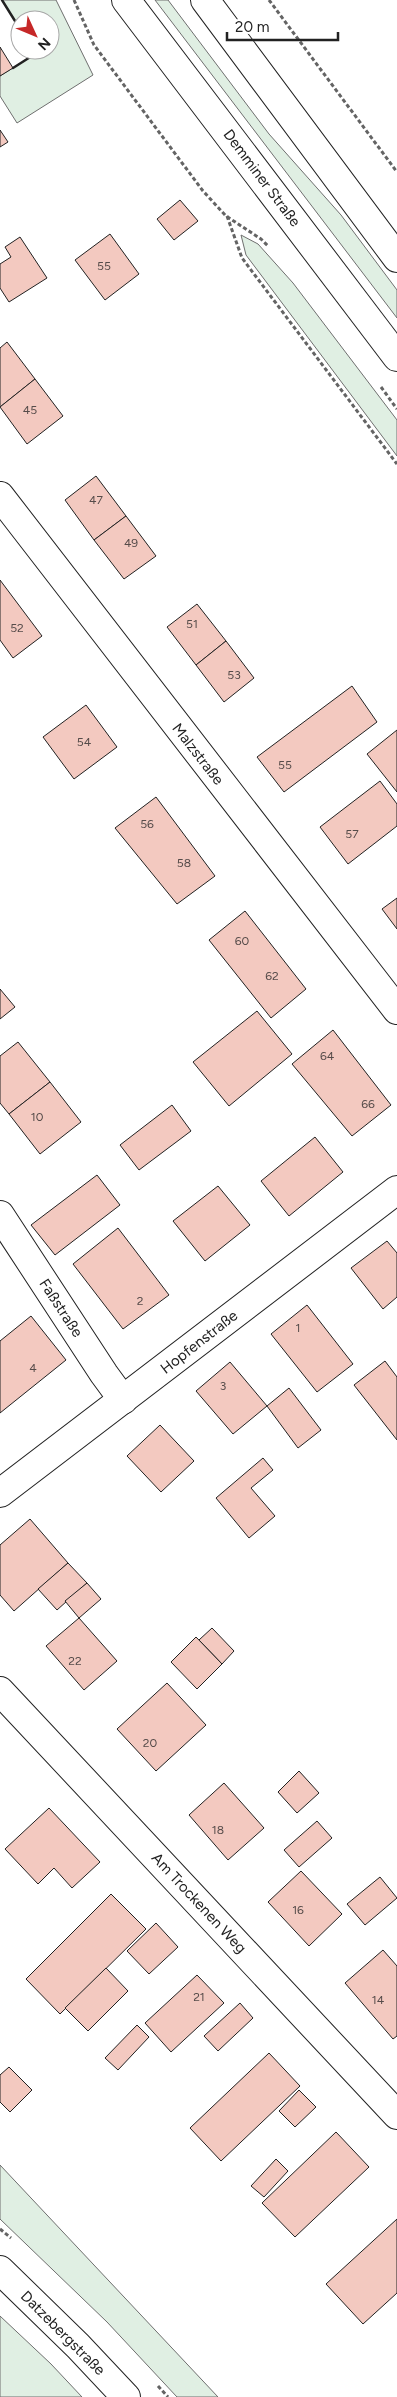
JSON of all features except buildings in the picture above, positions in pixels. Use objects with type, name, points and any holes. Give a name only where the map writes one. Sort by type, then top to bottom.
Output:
[{"type":"street","name":"Demminer Straße","points":[[126,0],[397,357]]},
{"type":"street","points":[[205,0],[397,258]]},
{"type":"street","name":"Malzstraße","points":[[0,496],[397,1010]]},
{"type":"street","name":"Hopfenstraße","points":[[0,1493],[397,1190]]},
{"type":"street","name":"Faßstraße","points":[[0,1215],[123,1400]]},
{"type":"street","name":"Am Trockenen Weg","points":[[0,1691],[397,2115]]},
{"type":"street","name":"Datzebergstraße","points":[[0,2270],[78,2346],[126,2397]]},
{"type":"path","points":[[74,0],[94,45],[203,190],[226,216],[242,258],[397,464]]},
{"type":"path","points":[[269,0],[397,172]]},
{"type":"green space","points":[[2,0],[56,0],[93,75],[17,123],[0,96],[0,76],[25,60],[60,60],[60,10],[10,10],[10,13]]},
{"type":"green space","points":[[155,0],[168,0],[269,134],[341,215],[397,290],[397,318]]},
{"type":"green space","points":[[241,235],[258,244],[293,283],[397,420],[397,456],[246,255]]},
{"type":"green space","points":[[0,2165],[218,2397],[177,2397],[107,2322],[0,2219]]},
{"type":"green space","points":[[0,2316],[51,2364],[82,2397],[0,2397]]},
{"type":"wall","points":[[2,0],[10,13]]},
{"type":"wall","points":[[13,68],[26,60]]}]
